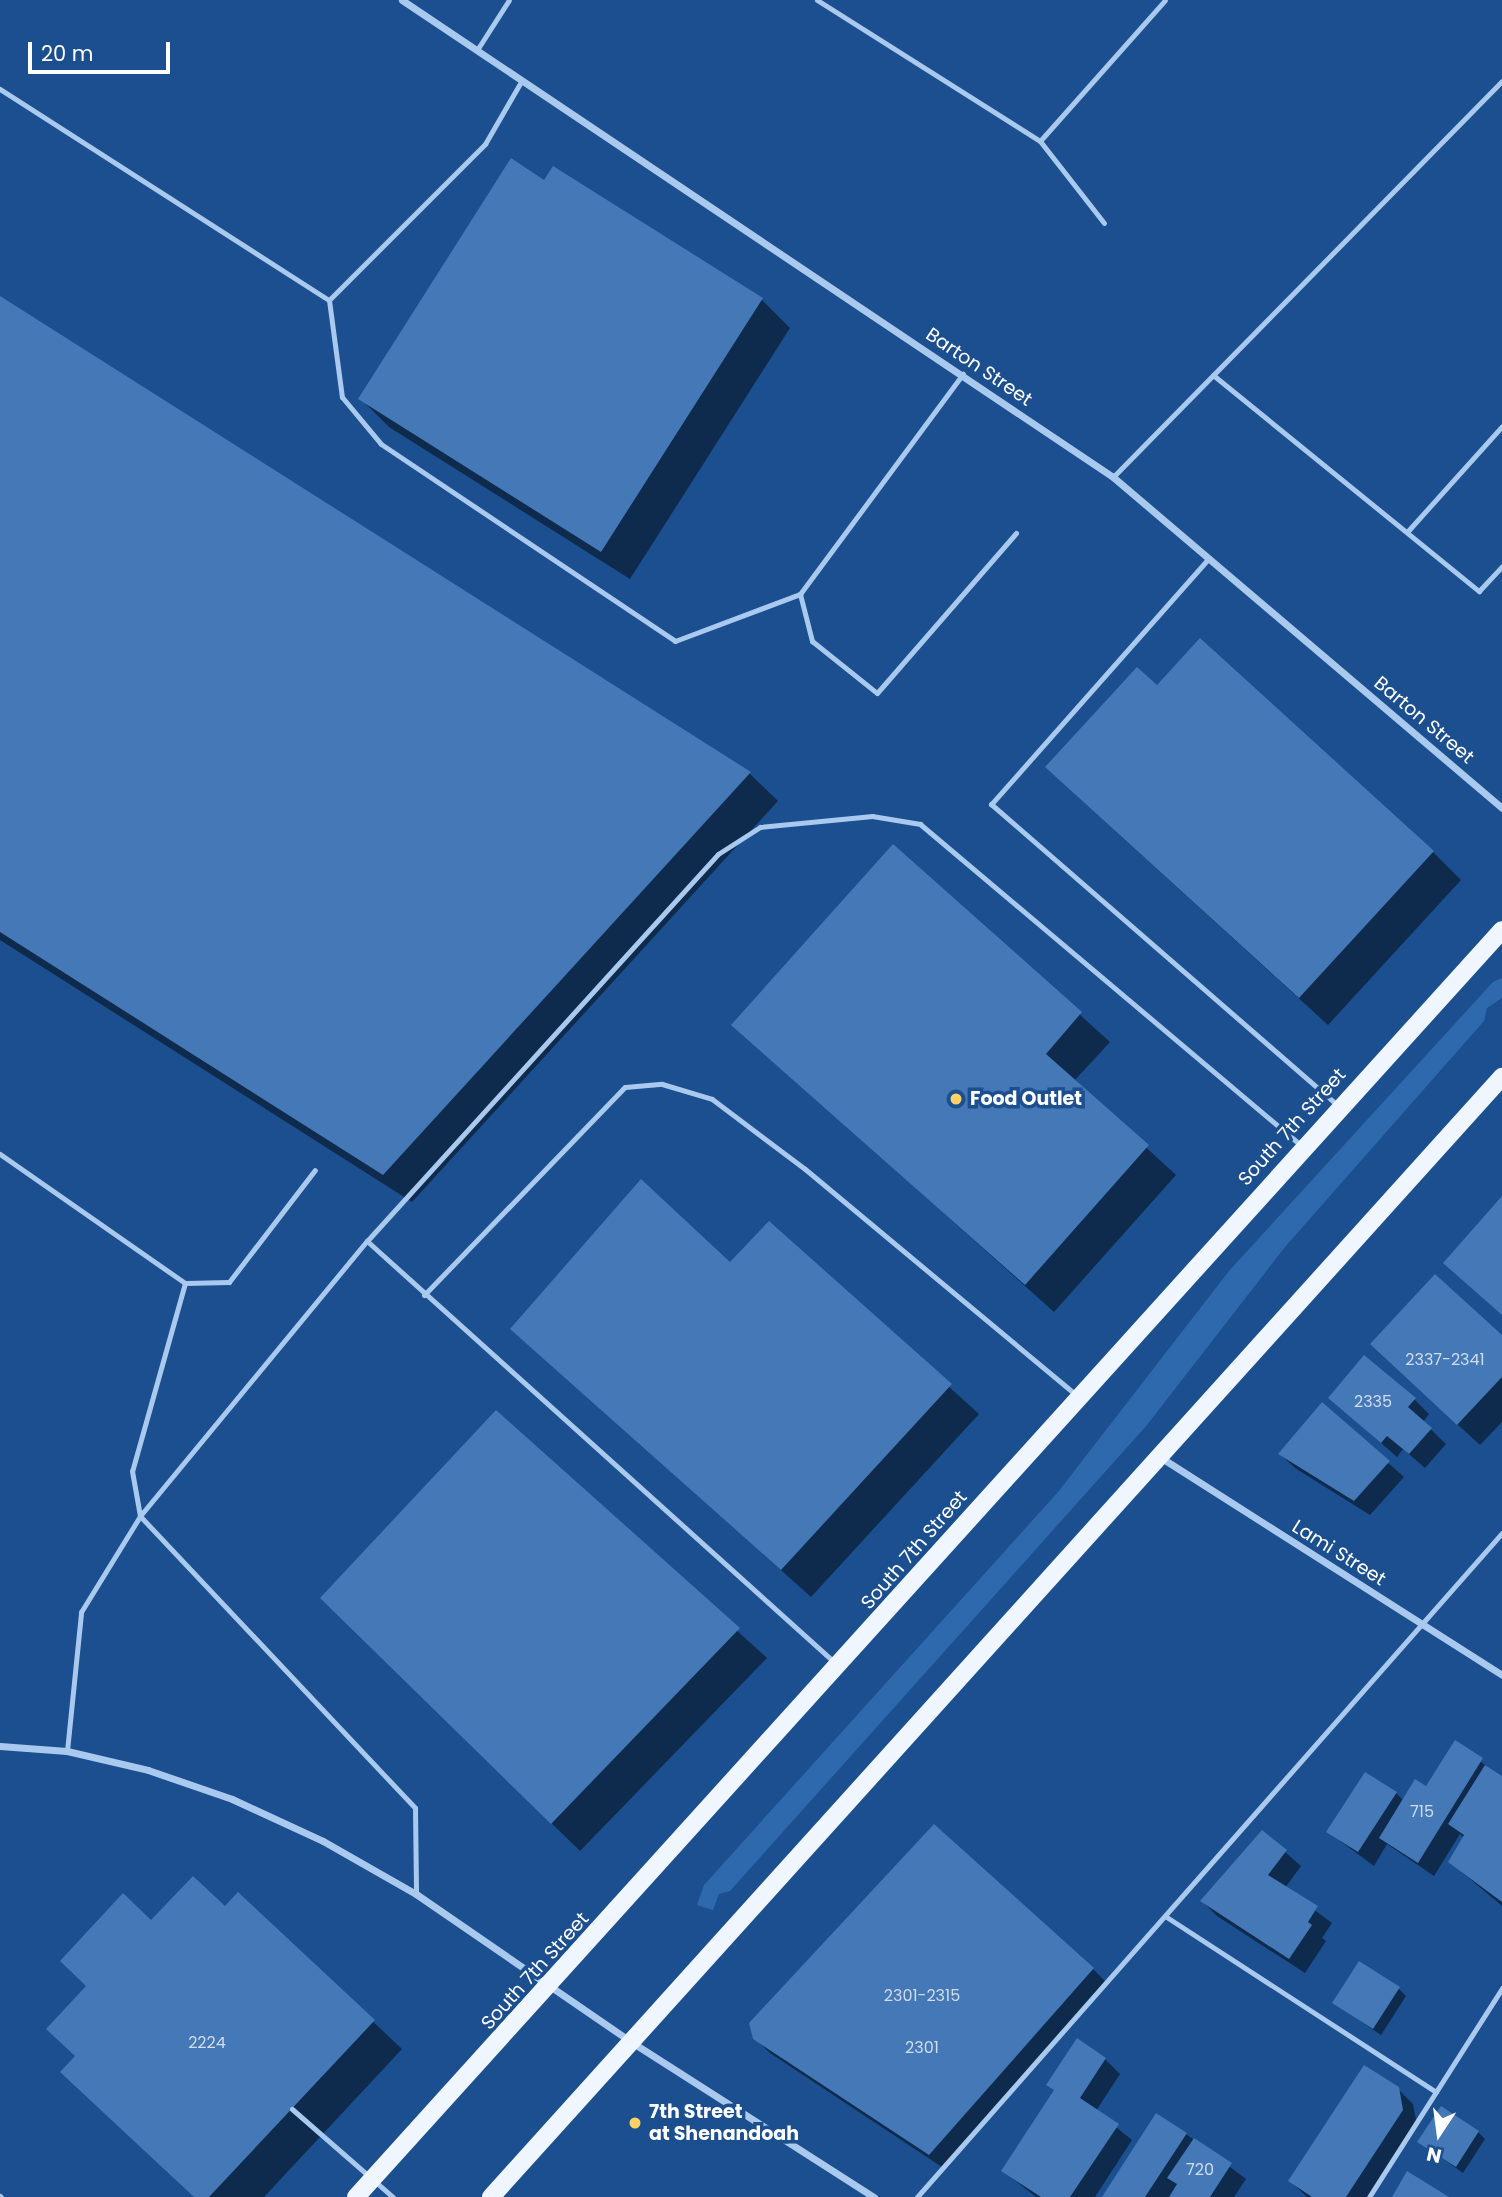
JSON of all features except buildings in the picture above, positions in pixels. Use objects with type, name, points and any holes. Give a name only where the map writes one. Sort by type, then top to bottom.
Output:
[{"type":"main road","name":"South 7th Street","points":[[356,2197],[839,1667],[1338,1106],[1502,930]]},
{"type":"main road","points":[[491,2197],[633,2043],[1502,1077]]},
{"type":"street","name":"Barton Street","points":[[402,0],[1113,477],[1502,808]]},
{"type":"street","name":"Lami Street","points":[[1159,1457],[1502,1675]]},
{"type":"street","points":[[0,1746],[67,1751],[148,1770],[232,1800],[323,1841],[416,1894],[549,1988],[874,2197]]},
{"type":"lane","points":[[477,50],[509,0]]},
{"type":"lane","points":[[817,0],[1040,141],[1104,223]]},
{"type":"lane","points":[[1040,141],[1165,0]]},
{"type":"lane","points":[[330,300],[485,144],[522,79]]},
{"type":"lane","points":[[1113,477],[1502,81]]},
{"type":"lane","points":[[0,89],[330,300]]},
{"type":"lane","points":[[330,300],[342,397],[381,444],[675,641],[800,594],[963,374]]},
{"type":"lane","points":[[1213,375],[1479,591],[1502,566]]},
{"type":"lane","points":[[1407,532],[1502,426]]},
{"type":"lane","points":[[800,594],[812,641],[877,693],[1016,533]]},
{"type":"lane","points":[[1209,558],[990,804],[1338,1106]]},
{"type":"lane","points":[[67,1751],[81,1612],[139,1516],[367,1241],[718,853],[761,827],[828,818],[872,816],[920,824],[1303,1147]]},
{"type":"lane","points":[[424,1295],[625,1087],[662,1084],[712,1099],[805,1169],[1079,1398]]},
{"type":"lane","points":[[0,1154],[185,1283],[229,1282],[315,1170]]},
{"type":"lane","points":[[367,1241],[839,1667]]},
{"type":"lane","points":[[185,1283],[132,1471],[139,1516],[415,1808],[416,1894]]},
{"type":"lane","points":[[917,2197],[1502,1533]]},
{"type":"lane","points":[[1165,1916],[1436,2092]]},
{"type":"lane","points":[[1369,2197],[1502,1988]]},
{"type":"lane","points":[[292,2109],[393,2197]]},
{"type":"shaded area","points":[[1502,978],[1502,998],[1487,1008],[1484,1021],[1285,1247],[1147,1425],[730,1891],[719,1894],[713,1910],[697,1905],[704,1885],[1058,1492],[1229,1271],[1493,982]]},
{"type":"place","name":"Food Outlet","points":[[956,1099]]},
{"type":"place","name":"7th Street at Shenandoah","points":[[635,2123]]}]
